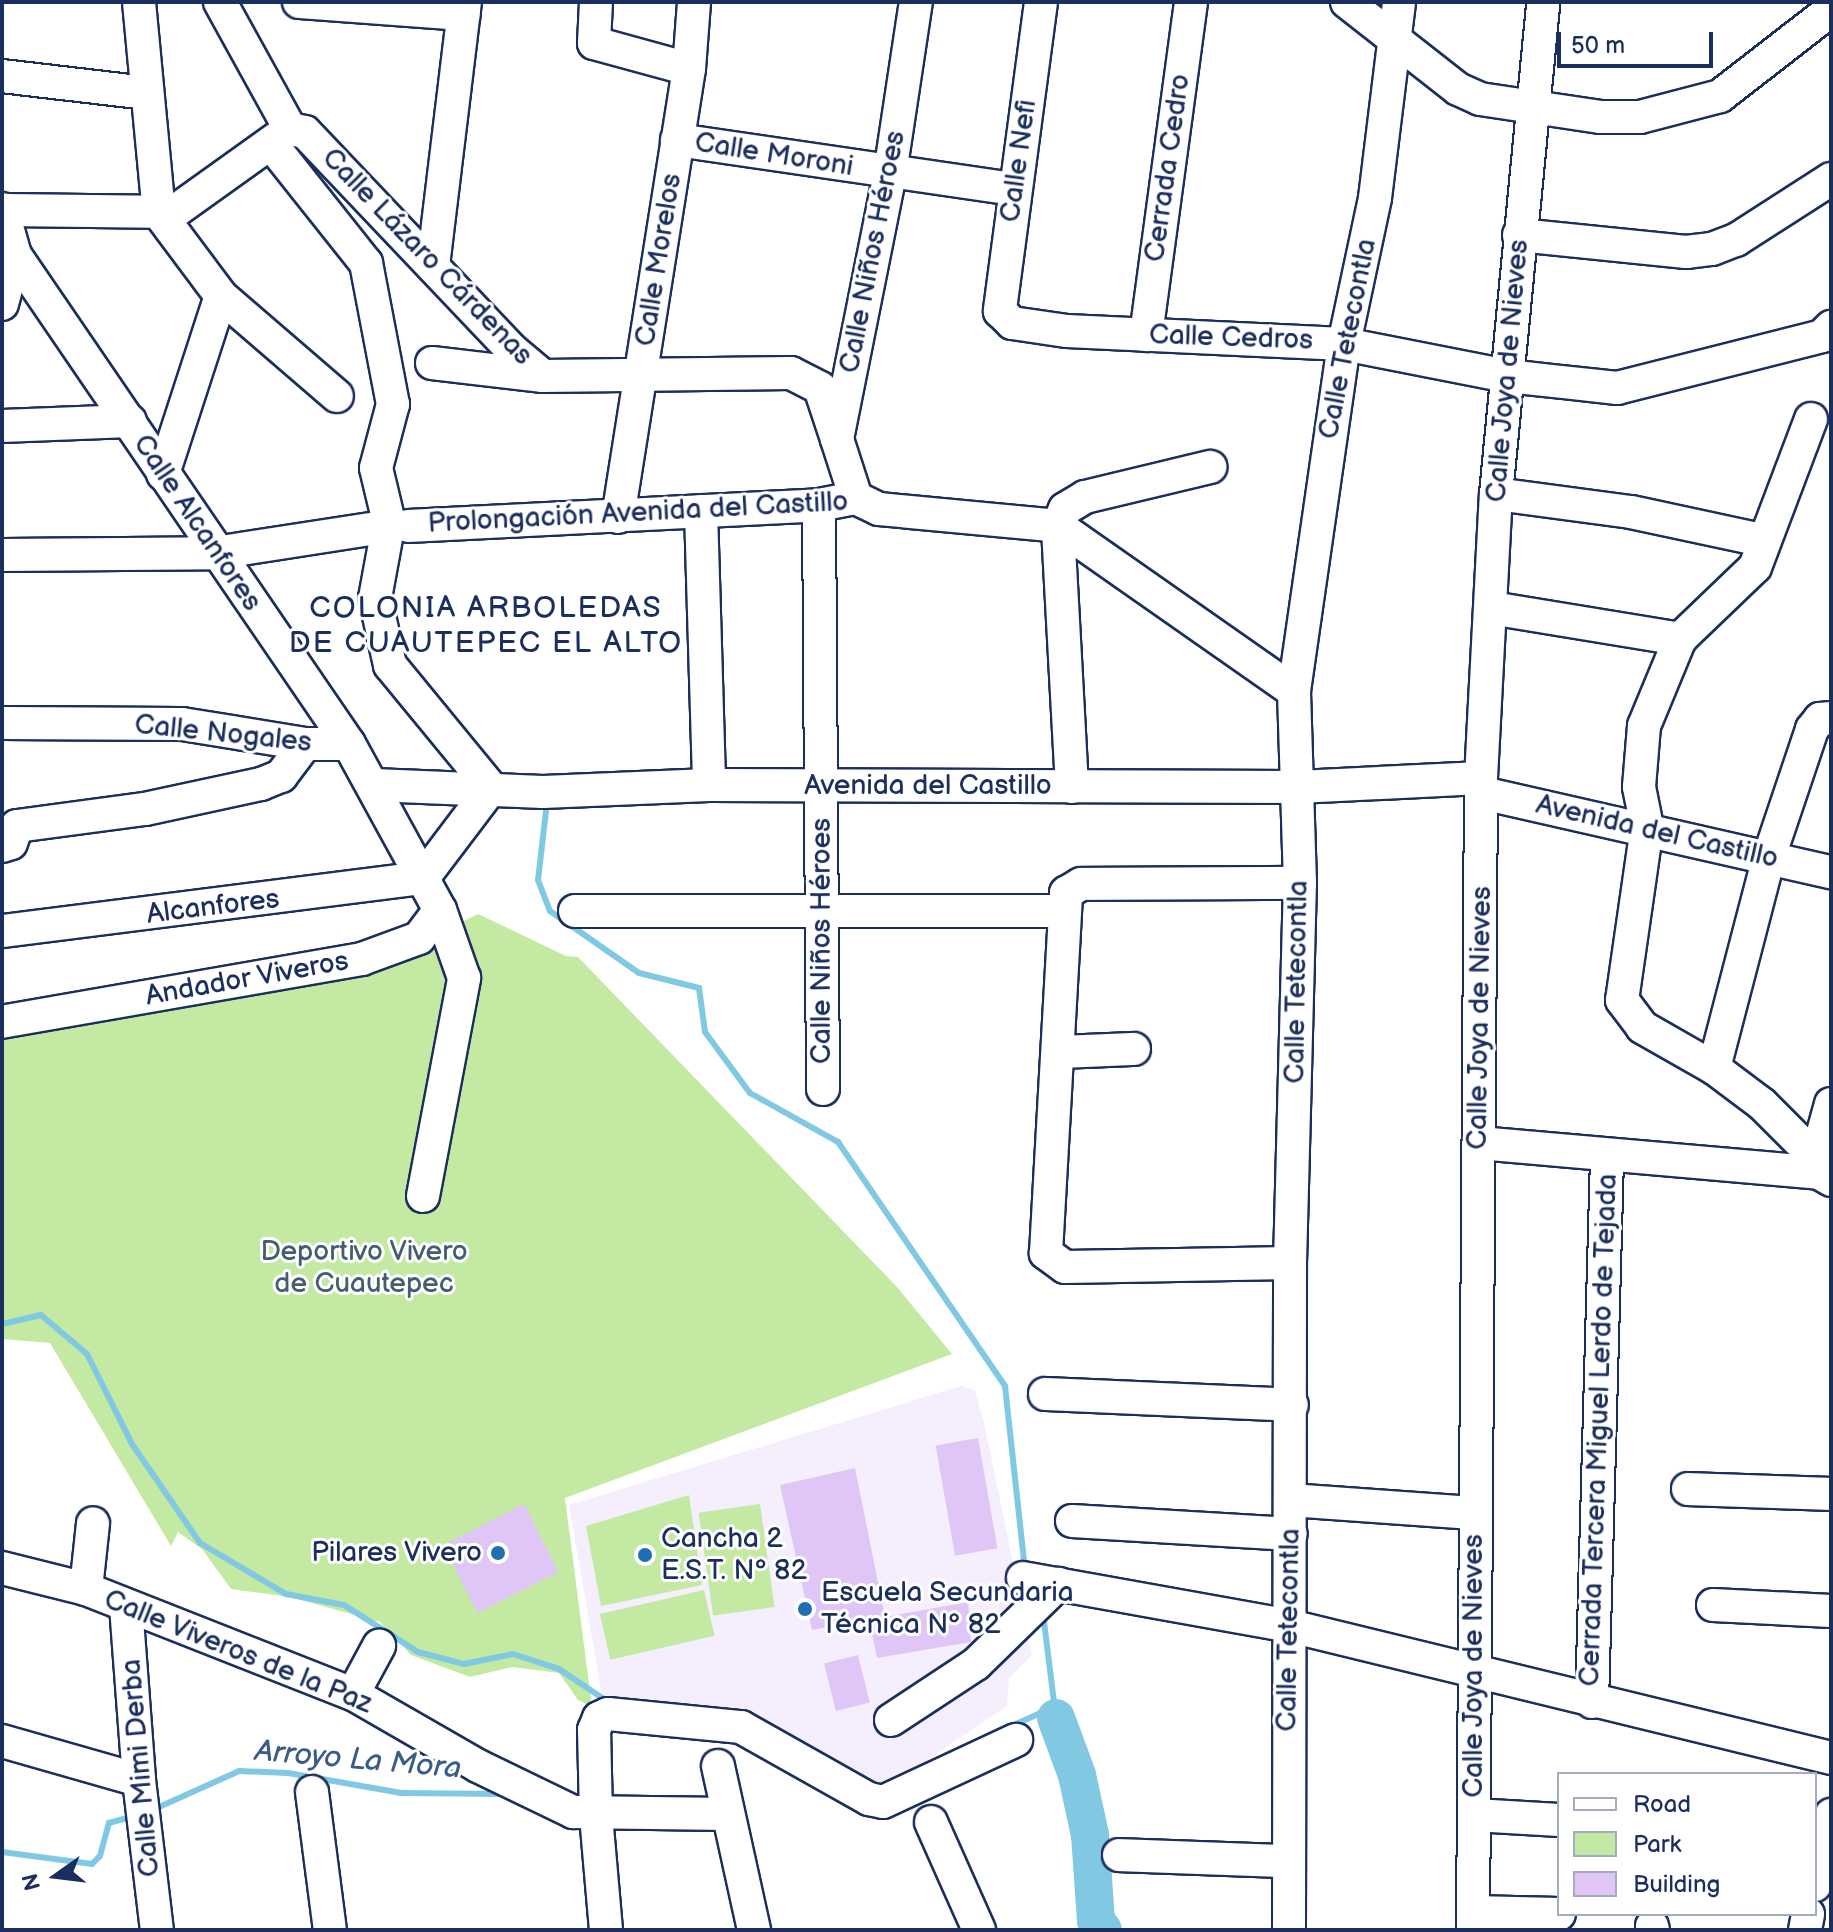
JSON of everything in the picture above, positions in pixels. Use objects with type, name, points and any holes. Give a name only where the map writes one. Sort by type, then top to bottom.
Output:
[{"type":"street","points":[[139,2],[159,213],[221,296],[337,396]]},
{"type":"street","points":[[220,2],[281,137],[366,263],[393,404],[376,468],[389,522],[375,598],[390,665],[491,788],[423,878],[440,910],[464,978],[423,1196]]},
{"type":"street","points":[[299,2],[464,8],[433,266]]},
{"type":"street","points":[[596,2],[594,43],[689,69]]},
{"type":"street","name":"Calle Morelos","points":[[618,517],[689,69],[694,2]]},
{"type":"street","name":"Calle Niños Héroes","points":[[856,498],[837,439],[890,173],[916,2]]},
{"type":"street","name":"Calle Nefi","points":[[1004,319],[1000,311],[1014,189],[1041,2]]},
{"type":"street","name":"Cerrada Cedro","points":[[1146,335],[1191,2]]},
{"type":"street","points":[[1347,2],[1469,94],[1600,117],[1683,109],[1720,96],[1831,10]]},
{"type":"street","name":"Calle Tetecontla","points":[[1289,1930],[1286,1861],[1292,1405],[1290,1263],[1300,883],[1294,691],[1344,344],[1375,198],[1398,43],[1399,2]]},
{"type":"street","name":"Calle Joya de Nieves","points":[[1473,1921],[1473,1513],[1482,786],[1496,494],[1519,235],[1536,108],[1543,2]]},
{"type":"street","points":[[2,76],[147,93]]},
{"type":"street","name":"Calle Lázaro Cárdenas","points":[[281,137],[305,132],[543,376],[791,373],[807,377],[820,388],[837,439]]},
{"type":"street","points":[[4,210],[159,213],[185,206],[281,137]]},
{"type":"street","name":"Calle Moroni","points":[[677,140],[1014,189]]},
{"type":"street","points":[[1519,235],[1686,252],[1712,249],[1736,240],[1831,179]]},
{"type":"street","name":"Calle Alcanfores","points":[[4,210],[15,255],[130,421],[215,553],[349,744],[423,878]]},
{"type":"street","points":[[2,304],[15,255]]},
{"type":"street","points":[[163,474],[221,296]]},
{"type":"street","name":"Calle Cedros","points":[[1004,319],[1067,331],[1344,344],[1507,376],[1617,388],[1822,336],[1831,327]]},
{"type":"street","points":[[432,363],[543,376]]},
{"type":"street","points":[[1811,419],[1762,540],[1755,567],[1680,639],[1644,726],[1639,787],[1647,827],[1622,1000],[1642,1027],[1714,1068],[1762,1104],[1822,1170]]},
{"type":"street","points":[[2,426],[130,421]]},
{"type":"street","points":[[1072,787],[1058,526],[1065,509],[1085,497],[1210,467]]},
{"type":"street","points":[[1496,494],[1631,512],[1762,540]]},
{"type":"street","name":"Prolongación Avenida del Castillo","points":[[408,526],[819,505],[856,498],[879,509],[1058,526],[1294,691]]},
{"type":"street","name":"Calle Niños Héroes","points":[[819,505],[823,1089]]},
{"type":"street","points":[[701,511],[709,785]]},
{"type":"street","points":[[2,555],[215,553],[370,529]]},
{"type":"street","points":[[1491,608],[1680,639]]},
{"type":"street","points":[[1714,1068],[1769,857],[1812,729],[1825,719]]},
{"type":"street","name":"Calle Nogales","points":[[2,723],[182,724],[305,744],[349,744]]},
{"type":"street","points":[[2,846],[11,843],[17,826],[145,809],[261,784],[281,776],[305,744]]},
{"type":"street","name":"Avenida del Castillo","points":[[374,785],[543,792],[709,785],[1482,786],[1831,872]]},
{"type":"street","name":"Alcanfores","points":[[2,931],[423,878]]},
{"type":"street","points":[[575,911],[820,911],[1068,899],[1300,883]]},
{"type":"street","points":[[1068,899],[1046,1253],[1052,1262],[1065,1267],[1290,1263]]},
{"type":"street","name":"Andador Viveros","points":[[2,1022],[362,959],[419,938],[440,910]]},
{"type":"street","points":[[1059,1052],[1134,1049]]},
{"type":"street","points":[[1822,1170],[1831,1104]]},
{"type":"street","points":[[1479,1143],[1607,1158],[1822,1170]]},
{"type":"street","name":"Cerrada Tercera Miguel Lerdo de Tejada","points":[[1592,1702],[1607,1158]]},
{"type":"street","points":[[1045,1394],[1292,1405]]},
{"type":"street","points":[[1688,1489],[1831,1494]]},
{"type":"street","points":[[1290,1500],[1473,1513]]},
{"type":"street","points":[[1072,1521],[1291,1534]]},
{"type":"street","points":[[86,1589],[93,1523]]},
{"type":"street","name":"Calle Viveros de la Paz","points":[[2,1568],[86,1589],[353,1694],[478,1766],[573,1812],[596,1816],[728,1814]]},
{"type":"street","points":[[1023,1578],[1290,1626],[1831,1758]]},
{"type":"street","points":[[891,1720],[976,1664],[1058,1584]]},
{"type":"street","points":[[1713,1605],[1831,1611]]},
{"type":"street","name":"Calle Mimi Derba","points":[[126,1606],[139,1780],[157,1930]]},
{"type":"street","points":[[353,1694],[379,1646]]},
{"type":"street","points":[[606,1930],[596,1816],[594,1730],[599,1718],[608,1714],[741,1727],[869,1799],[891,1800],[927,1779],[1016,1740]]},
{"type":"street","points":[[2,1741],[139,1780]]},
{"type":"street","points":[[718,1766],[754,1930]]},
{"type":"street","points":[[312,1792],[330,1930]]},
{"type":"street","points":[[1474,1815],[1557,1820]]},
{"type":"street","points":[[1817,1876],[1831,1815]]},
{"type":"street","points":[[931,1822],[979,1930]]},
{"type":"street","points":[[1119,1855],[1286,1861]]},
{"type":"street","points":[[1473,1921],[1557,1914]]},
{"type":"shaded area","name":"Escuela Secundaria Técnica Nº 82","points":[[961,1386],[975,1390],[985,1427],[1032,1655],[1009,1678],[1007,1706],[880,1792],[758,1716],[602,1696],[569,1505]]},
{"type":"green space","name":"Deportivo Vivero de Cuautepec","points":[[478,914],[566,956],[578,957],[897,1287],[952,1354],[565,1498],[592,1707],[578,1700],[559,1673],[512,1667],[470,1677],[411,1655],[380,1622],[290,1597],[231,1589],[202,1549],[178,1532],[171,1546],[50,1343],[2,1339],[2,1031],[410,948]]},
{"type":"green space","name":"Cancha 2 E.S.T. Nº 82","points":[[689,1495],[702,1585],[601,1606],[586,1526]]},
{"type":"green space","points":[[760,1504],[774,1607],[713,1616],[699,1513]]},
{"type":"green space","points":[[704,1590],[715,1636],[610,1660],[600,1614]]},
{"type":"building","points":[[978,1438],[997,1548],[955,1556],[936,1445]]},
{"type":"building","points":[[855,1468],[885,1617],[968,1602],[971,1642],[877,1658],[869,1619],[812,1630],[780,1485]]},
{"type":"building","name":"Pilares Vivero","points":[[524,1504],[559,1572],[477,1613],[443,1545]]},
{"type":"building","points":[[858,1655],[870,1703],[836,1711],[824,1663]]},
{"type":"waterway","points":[[546,811],[538,880],[550,911],[639,973],[699,988],[705,1032],[750,1093],[838,1142],[1005,1386],[1024,1560]]},
{"type":"waterway","points":[[2,1324],[41,1315],[87,1354],[132,1444],[200,1543],[286,1594],[344,1605],[418,1652],[464,1664],[513,1654],[559,1669],[607,1701]]},
{"type":"waterway","points":[[1007,1728],[1040,1713],[1056,1718],[1044,1621]]},
{"type":"waterway","points":[[1056,1718],[1077,1775],[1090,1835],[1096,1921],[1103,1930]]},
{"type":"waterway","name":"Arroyo La Mora","points":[[159,1807],[239,1771],[288,1773],[401,1793],[505,1794]]},
{"type":"waterway","name":"Arroyo La Mora","points":[[2,1852],[92,1864],[100,1856],[109,1823],[126,1818]]},
{"type":"place","name":"Pilares Vivero","points":[[498,1553]]},
{"type":"place","name":"Cancha 2 E.S.T. Nº 82","points":[[645,1555]]},
{"type":"place","name":"Escuela Secundaria Técnica Nº 82","points":[[805,1609]]},
{"type":"district","name":"COLONIA ARBOLEDAS DE CUAUTEPEC EL ALTO","points":[[486,625]]}]
